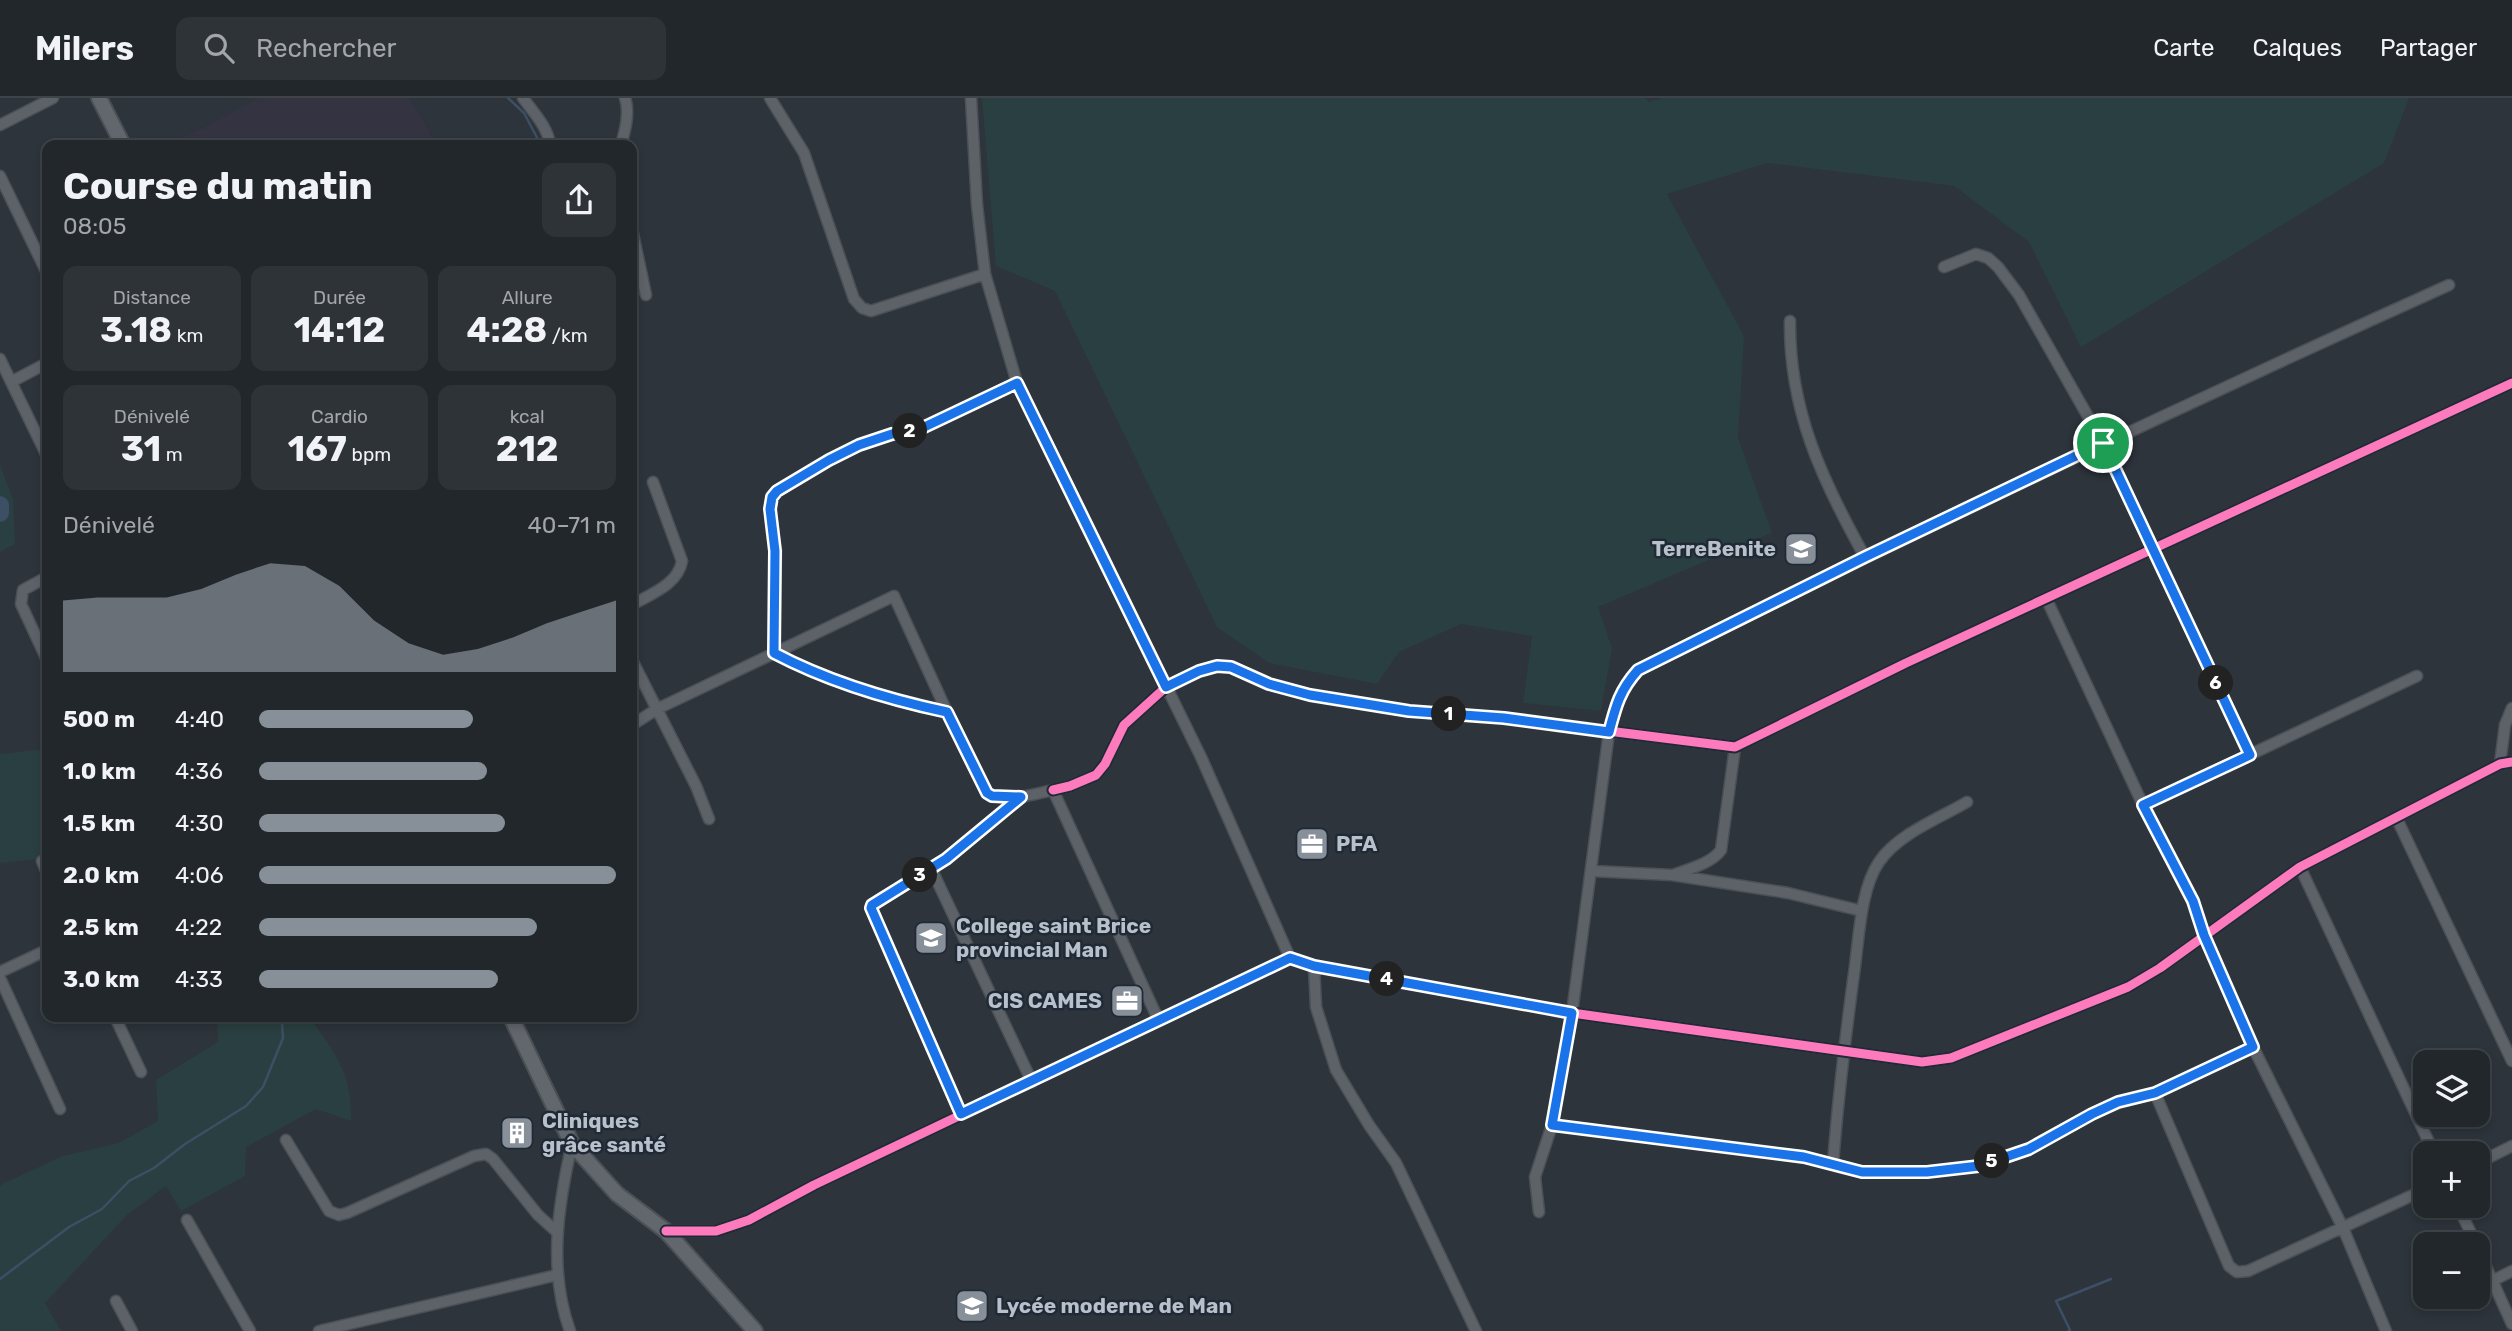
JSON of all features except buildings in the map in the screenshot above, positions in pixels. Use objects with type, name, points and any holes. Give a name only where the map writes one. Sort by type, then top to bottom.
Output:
[{"type":"main road","points":[[99,98],[120,140]]},
{"type":"main road","points":[[513,1022],[572,1144],[617,1194],[666,1231],[755,1331]]},
{"type":"street","points":[[0,125],[53,98]]},
{"type":"street","points":[[523,98],[542,124],[549,140]]},
{"type":"street","points":[[622,140],[626,128],[625,98]]},
{"type":"street","points":[[770,98],[804,153],[854,299],[862,308],[870,311],[985,274]]},
{"type":"street","points":[[971,98],[977,205],[985,274],[1017,383],[1201,757],[1290,958]]},
{"type":"street","points":[[0,177],[42,263]]},
{"type":"street","points":[[637,253],[646,295]]},
{"type":"street","points":[[1944,267],[1976,254],[1988,258],[2018,295],[2103,443],[2250,755]]},
{"type":"street","points":[[1539,1212],[1535,1177],[1552,1125],[1572,1013],[1609,732],[1620,693],[1638,670],[2103,443],[2449,285]]},
{"type":"street","points":[[1790,321],[1789,354],[1796,400],[1833,498],[1865,557]]},
{"type":"street","points":[[0,359],[42,446]]},
{"type":"street","points":[[11,382],[42,365]]},
{"type":"street","points":[[774,653],[775,551],[770,509],[772,497],[777,491],[859,445],[892,434],[918,430],[1017,383]]},
{"type":"street","points":[[637,723],[657,709],[894,596],[947,712],[987,793],[992,796],[1021,797],[1070,786],[1096,775],[1105,764],[1124,725],[1166,687],[1199,671],[1217,666],[1231,667],[1269,684],[1310,695],[1409,711],[1504,718],[1735,747],[1906,663],[2512,383]]},
{"type":"street","points":[[637,602],[672,581],[681,572],[682,561],[653,482]]},
{"type":"street","points":[[42,579],[27,586],[20,598],[42,649]]},
{"type":"street","points":[[2046,598],[2143,805],[2193,901],[2204,935],[2253,1047],[2343,1228],[2386,1331]]},
{"type":"street","points":[[774,653],[810,672],[854,688],[947,712]]},
{"type":"street","points":[[637,670],[709,819]]},
{"type":"street","points":[[2143,805],[2417,676]]},
{"type":"street","points":[[2500,764],[2505,724],[2512,708]]},
{"type":"street","points":[[1672,876],[1703,863],[1718,855],[1721,850],[1735,747]]},
{"type":"street","points":[[666,1231],[716,1231],[749,1220],[814,1185],[1290,958],[1314,966],[1572,1013],[1922,1062],[1951,1058],[2128,987],[2160,968],[2300,867],[2500,764],[2512,762]]},
{"type":"street","points":[[1053,790],[1158,1019]]},
{"type":"street","points":[[961,1114],[871,911],[872,905],[946,859],[1021,797]]},
{"type":"street","points":[[1833,1164],[1843,1052],[1862,911],[1873,873],[1890,849],[1903,839],[1967,802]]},
{"type":"street","points":[[2397,819],[2512,1061]]},
{"type":"street","points":[[2300,867],[2428,1141]]},
{"type":"street","points":[[932,868],[1032,1082]]},
{"type":"street","points":[[1592,871],[1672,876],[1788,893],[1862,911]]},
{"type":"street","points":[[0,972],[42,952]]},
{"type":"street","points":[[1314,966],[1316,1007],[1336,1070],[1396,1163],[1476,1331]]},
{"type":"street","points":[[0,978],[60,1109]]},
{"type":"street","points":[[117,1022],[141,1072]]},
{"type":"street","points":[[1552,1125],[1804,1157],[1862,1172],[1927,1172],[1979,1166],[2029,1149],[2118,1102],[2155,1093],[2253,1047]]},
{"type":"street","points":[[2155,1093],[2232,1269],[2248,1271],[2413,1195]]},
{"type":"street","points":[[286,1140],[329,1211],[333,1213],[346,1213],[474,1156],[486,1154],[538,1215],[558,1233]]},
{"type":"street","points":[[570,1331],[557,1275],[562,1186],[572,1144]]},
{"type":"street","points":[[2490,1157],[2512,1146]]},
{"type":"street","points":[[187,1220],[250,1331]]},
{"type":"street","points":[[2492,1281],[2512,1271]]},
{"type":"street","points":[[326,1330],[557,1275]]},
{"type":"street","points":[[2490,1276],[2512,1324]]},
{"type":"street","points":[[116,1301],[132,1331]]},
{"type":"shaded area","points":[[259,98],[410,98],[434,140],[179,140]]},
{"type":"green space","points":[[982,98],[1645,98],[1649,102],[1662,98],[2409,98],[2384,163],[2081,347],[2029,242],[1954,186],[1767,163],[1667,194],[1744,336],[1738,438],[1772,533],[1598,607],[1612,648],[1601,711],[1523,703],[1532,636],[1461,624],[1399,652],[1377,684],[1269,663],[1217,627],[1055,291],[996,266]]},
{"type":"green space","points":[[0,465],[13,499],[15,544],[0,552]]},
{"type":"green space","points":[[42,749],[42,859],[0,863],[0,754]]},
{"type":"green space","points":[[217,1022],[313,1022],[342,1067],[349,1091],[351,1121],[316,1109],[246,1147],[245,1176],[181,1211],[166,1186],[127,1215],[45,1303],[61,1331],[0,1331],[2,1184],[63,1156],[119,1143],[158,1121],[156,1080],[218,1042]]},
{"type":"waterway","points":[[508,98],[524,113],[538,140]]},
{"type":"waterway","points":[[0,505],[0,513]]},
{"type":"waterway","points":[[0,1279],[69,1227],[102,1209],[129,1181],[154,1168],[185,1144],[246,1106],[263,1087],[283,1038],[282,1024],[285,1022]]},
{"type":"waterway","points":[[2068,1331],[2070,1330],[2056,1301],[2111,1279]]},
{"type":"cycle path","points":[[1053,790],[1096,775],[1105,764],[1124,725],[1166,687],[1198,671],[1217,666],[1231,667],[1269,683],[1310,695],[1409,711],[1505,718],[1735,747],[1906,663],[2512,383]]},
{"type":"cycle path","points":[[666,1231],[716,1231],[749,1220],[814,1185],[1290,958],[1314,966],[1572,1013],[1922,1062],[1951,1058],[2128,987],[2160,968],[2300,867],[2500,764],[2512,762]]},
{"type":"place","name":"TerreBenite","points":[[1801,549]]},
{"type":"place","name":"PFA","points":[[1312,844]]},
{"type":"place","name":"College saint Brice provincial Man","points":[[931,938]]},
{"type":"place","name":"CIS CAMES","points":[[1127,1001]]},
{"type":"place","name":"Cliniques grâce santé","points":[[517,1133]]},
{"type":"place","name":"Lycée moderne de Man","points":[[972,1306]]},
{"type":"route","points":[[1017,383],[1166,687],[1199,671],[1217,666],[1231,667],[1269,684],[1310,695],[1409,711],[1504,718],[1609,732],[1617,700],[1624,685],[1638,670],[2103,443],[2250,755],[2143,805],[2193,901],[2204,935],[2253,1047],[2155,1093],[2118,1102],[2029,1149],[1979,1166],[1927,1172],[1862,1172],[1804,1157],[1552,1125],[1572,1013],[1314,966],[1290,958],[961,1114],[871,908],[946,859],[1021,797],[992,796],[987,793],[947,712],[854,688],[810,672],[774,653],[775,551],[770,509],[772,497],[777,491],[859,445],[892,434],[918,430],[1017,383]]}]
